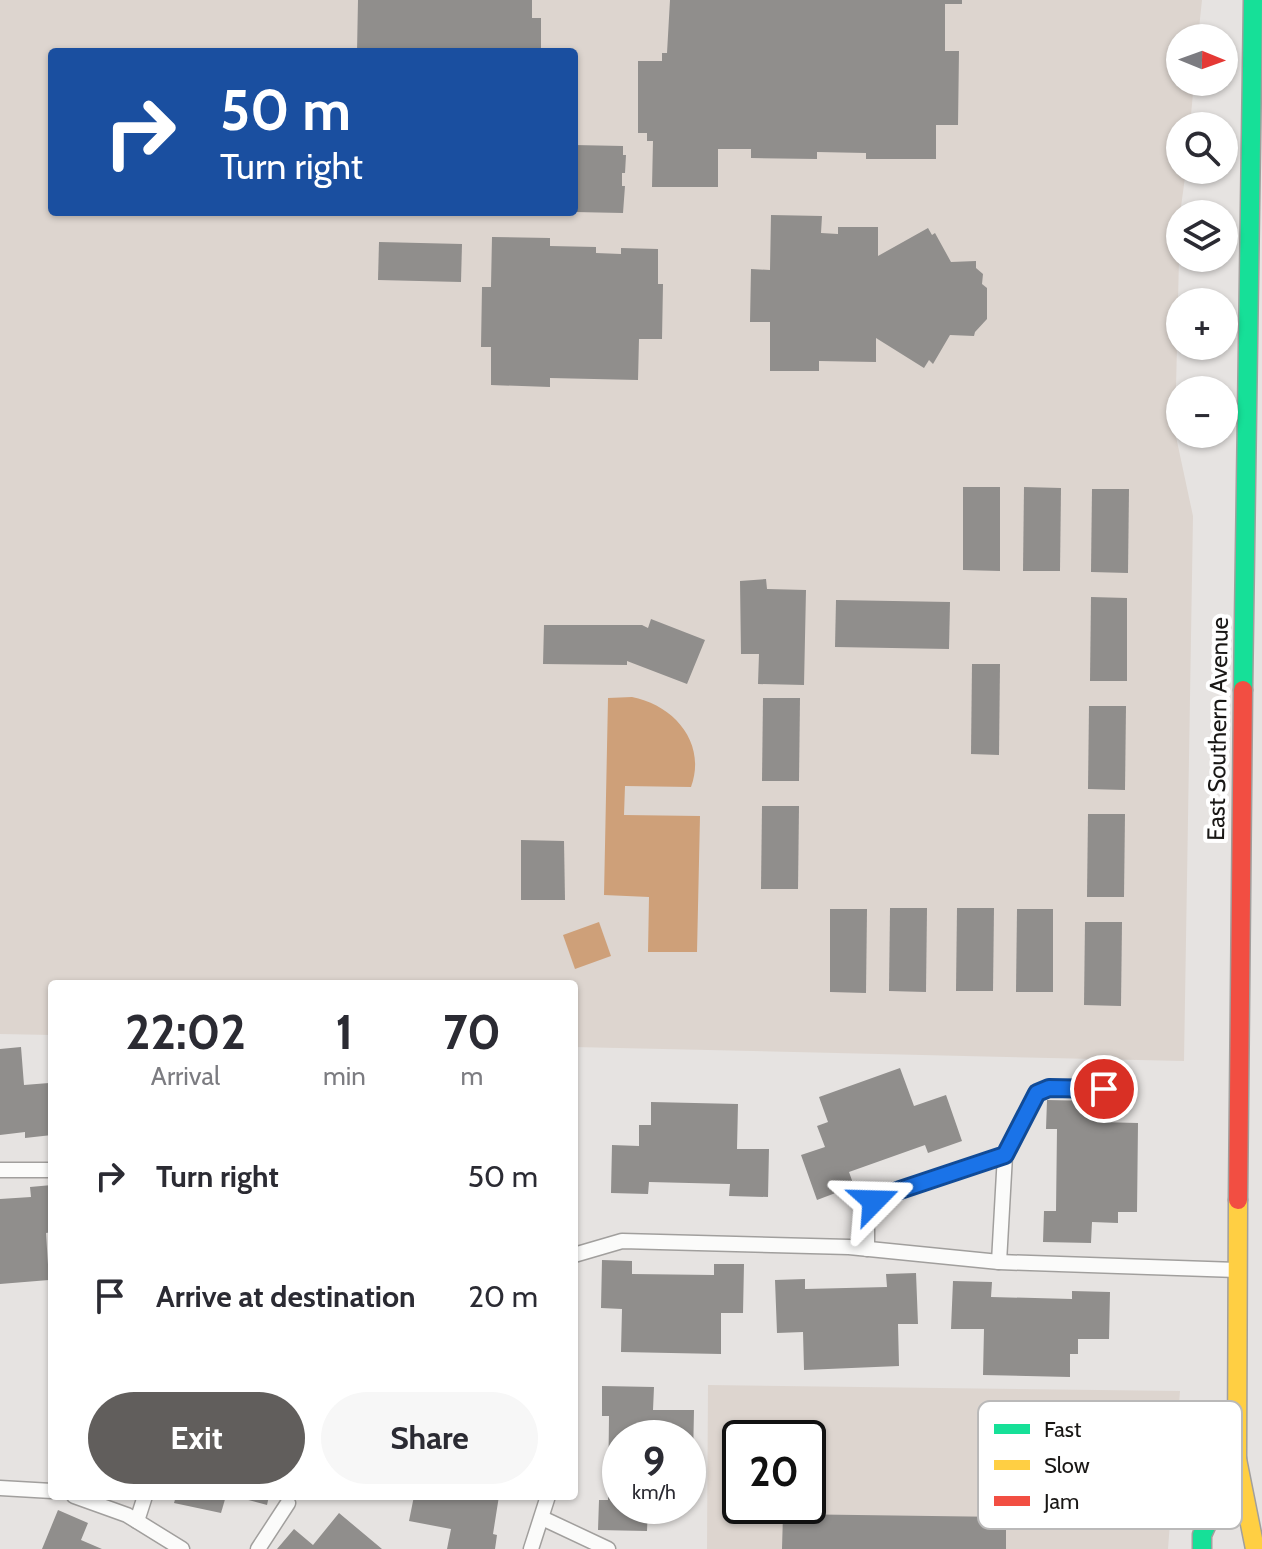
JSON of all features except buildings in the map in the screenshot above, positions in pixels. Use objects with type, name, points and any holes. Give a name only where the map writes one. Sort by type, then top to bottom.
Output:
[{"type":"main road","name":"East Southern Avenue","points":[[1237,1401],[1239,881],[1253,0]]},
{"type":"main road","name":"East Southern Avenue","points":[[1242,1484],[1255,1549]]},
{"type":"main road","name":"East Southern Avenue","points":[[1202,1549],[1205,1529]]},
{"type":"lane","points":[[999,1262],[1005,1155],[1037,1093],[1049,1088],[1104,1089]]},
{"type":"lane","points":[[867,1249],[867,1222],[874,1201],[1005,1155]]},
{"type":"lane","points":[[0,1170],[48,1170]]},
{"type":"lane","points":[[578,1254],[622,1241],[867,1249],[999,1262],[1237,1270]]},
{"type":"lane","points":[[0,1488],[48,1491]]},
{"type":"lane","points":[[84,1500],[137,1521],[182,1549]]},
{"type":"lane","points":[[137,1521],[144,1500]]},
{"type":"lane","points":[[531,1549],[547,1500]]},
{"type":"lane","points":[[258,1549],[288,1503]]},
{"type":"lane","points":[[542,1518],[608,1549]]},
{"type":"shaded area","points":[[0,0],[1202,0],[1199,24],[1166,24],[1166,96],[1193,96],[1191,112],[1166,112],[1166,184],[1184,184],[1182,200],[1166,200],[1166,272],[1179,272],[1178,288],[1166,288],[1166,360],[1177,360],[1176,376],[1166,376],[1166,448],[1178,448],[1193,516],[1184,1061],[578,1047],[578,980],[48,980],[48,1035],[0,1034]]},
{"type":"shaded area","points":[[632,697],[647,701],[673,717],[690,741],[694,756],[695,771],[691,787],[625,786],[624,815],[700,816],[697,952],[648,952],[649,897],[604,895],[608,698]]},
{"type":"shaded area","points":[[599,922],[611,956],[575,969],[563,935]]},
{"type":"shaded area","points":[[708,1385],[1180,1391],[1179,1401],[978,1401],[978,1529],[1170,1529],[1168,1549],[707,1549]]},
{"type":"traffic: fast","points":[[1243,690],[1253,0]]},
{"type":"traffic: fast","points":[[1202,1549],[1205,1529]]},
{"type":"traffic: slow","points":[[1237,1401],[1238,1200]]},
{"type":"traffic: slow","points":[[1242,1484],[1255,1549]]},
{"type":"traffic: jam","points":[[1238,1200],[1243,690]]},
{"type":"route","points":[[874,1201],[1005,1155],[1037,1093],[1049,1088],[1104,1089]]}]
